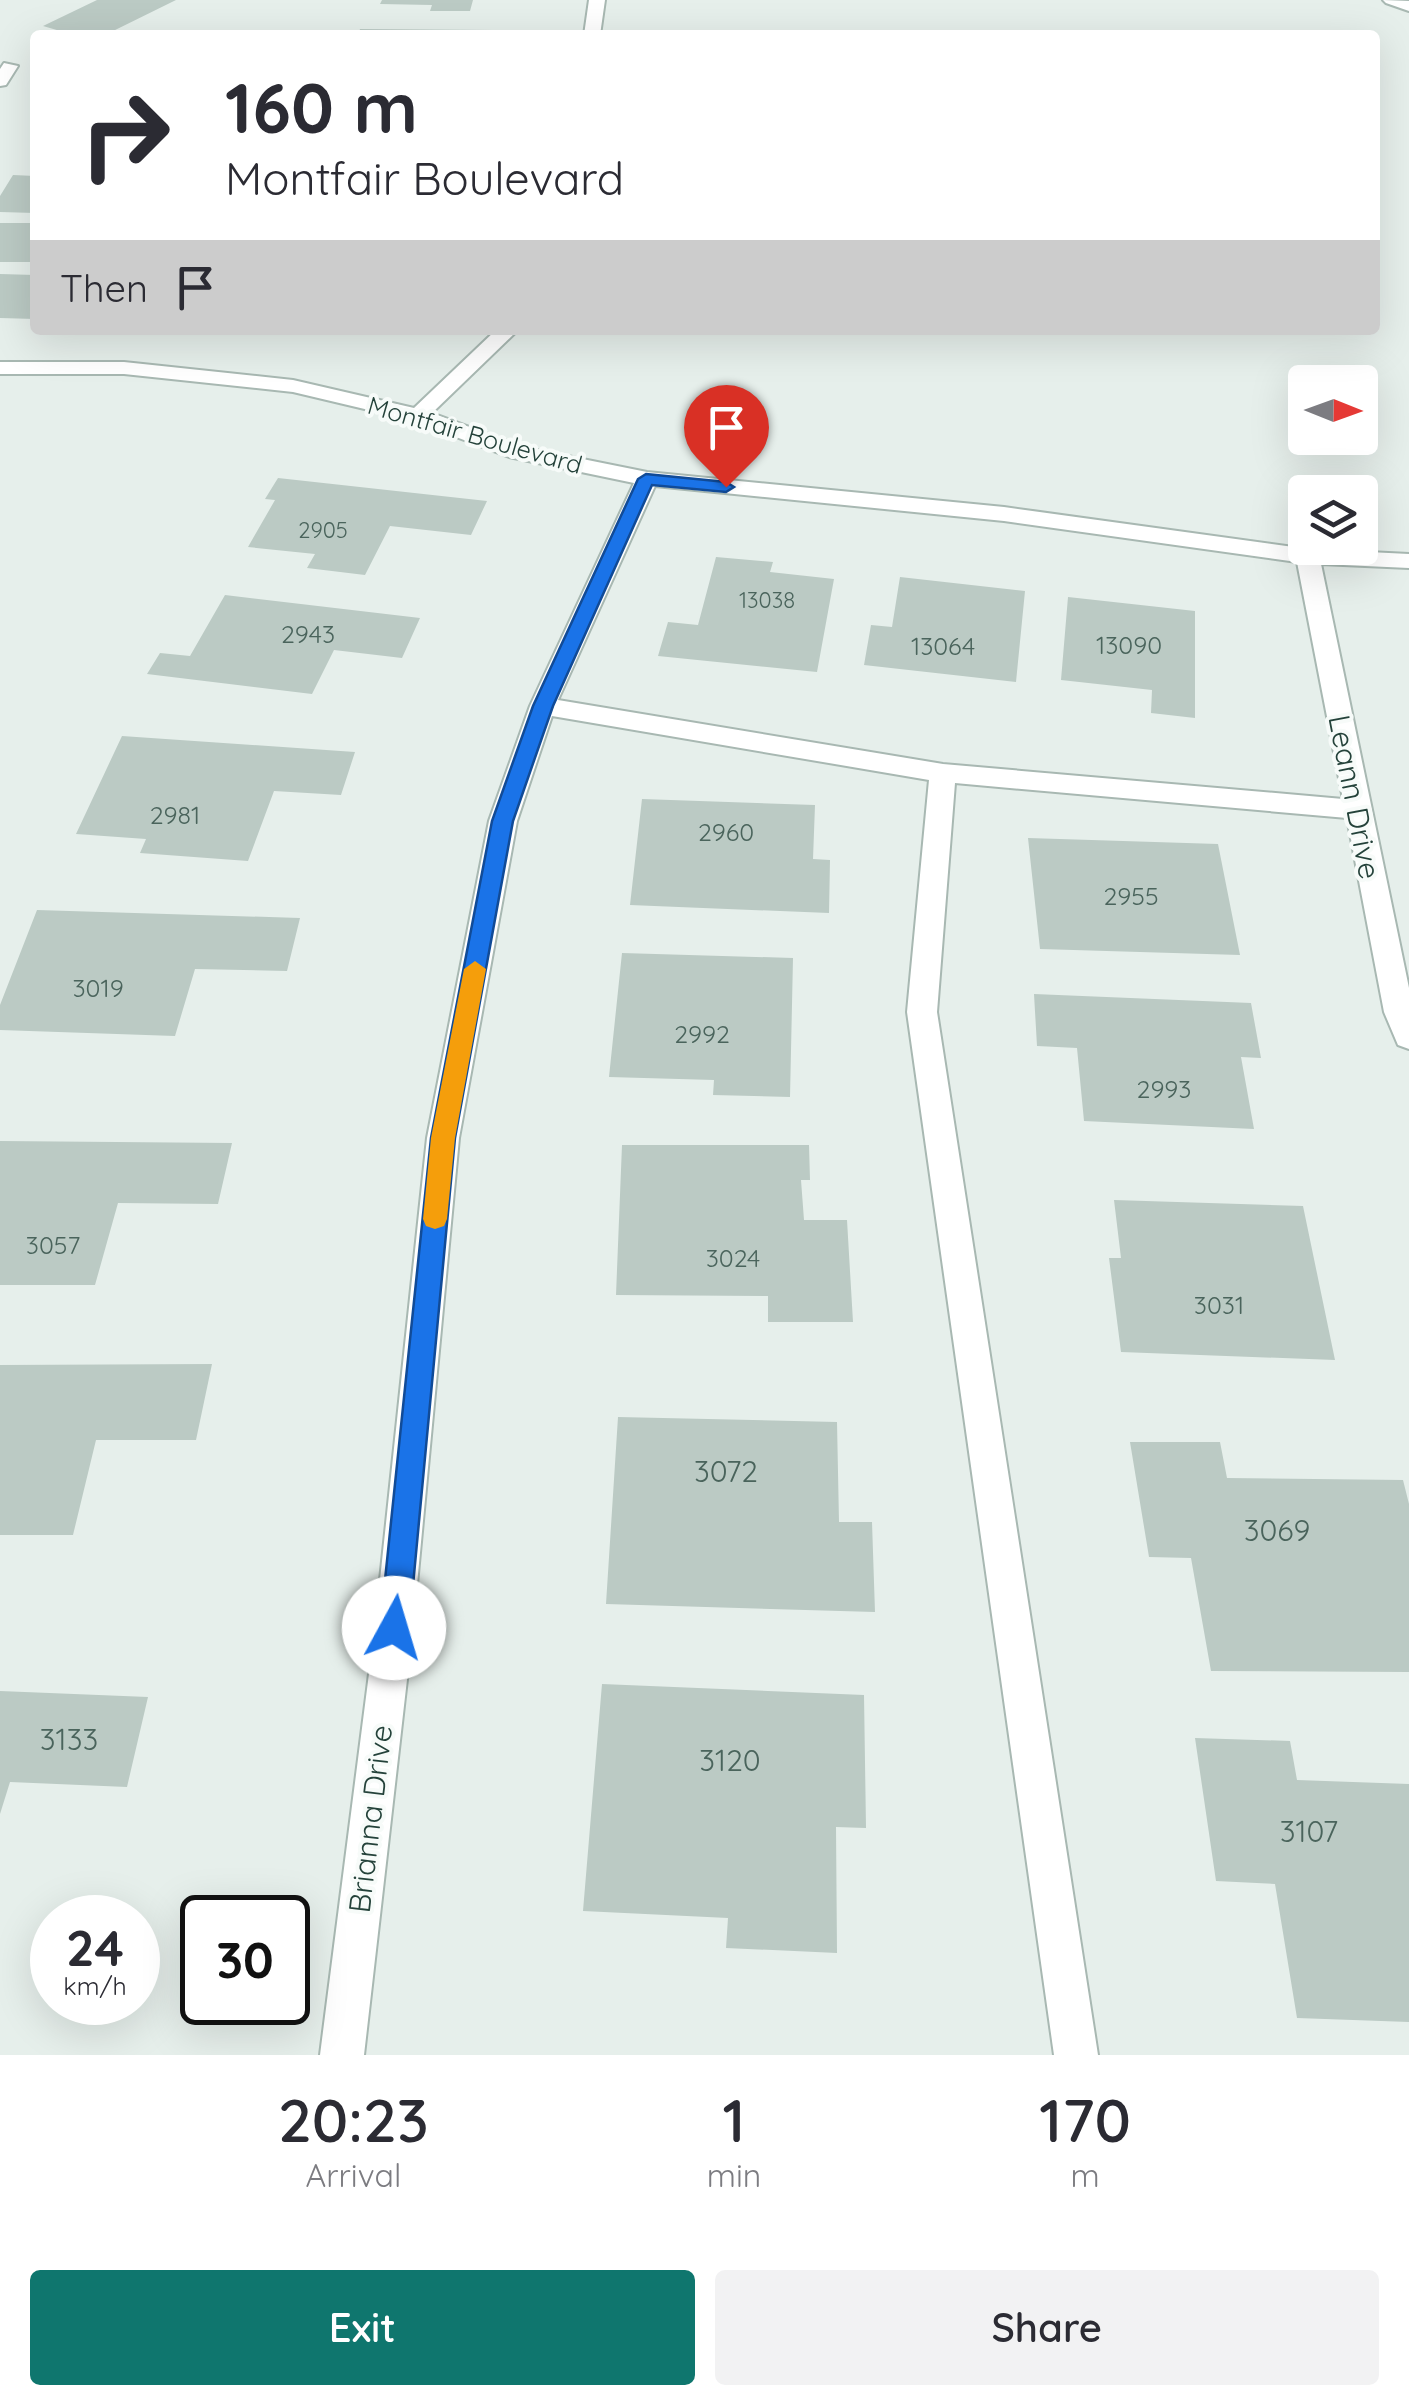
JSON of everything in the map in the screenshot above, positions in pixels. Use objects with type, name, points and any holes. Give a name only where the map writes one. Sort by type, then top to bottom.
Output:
[{"type":"street","points":[[593,30],[597,0]]},
{"type":"street","points":[[1391,0],[1409,6]]},
{"type":"street","points":[[418,415],[503,335]]},
{"type":"street","name":"Montfair Boulevard","points":[[0,368],[124,368],[293,386],[418,415],[518,452],[646,479],[1004,514],[1288,553]]},
{"type":"street","name":"Brianna Drive","points":[[342,2055],[394,1628],[443,1138],[502,821],[543,706],[646,479]]},
{"type":"street","name":"Montfair Boulevard","points":[[1378,559],[1409,561]]},
{"type":"street","name":"Leann Drive","points":[[1310,565],[1356,810],[1399,1012],[1409,1037]]},
{"type":"street","points":[[543,706],[943,773],[1356,810]]},
{"type":"street","points":[[943,773],[922,1012],[1076,2055]]},
{"type":"building","points":[[97,0],[176,0],[115,30],[57,30],[43,26]]},
{"type":"building","points":[[382,0],[473,0],[470,11],[430,11],[432,5],[380,4]]},
{"type":"building","points":[[360,29],[493,30],[360,30]]},
{"type":"building","points":[[13,175],[30,176],[30,213],[0,212],[0,196]]},
{"type":"building","points":[[0,223],[30,223],[30,262],[0,262]]},
{"type":"building","points":[[0,274],[30,275],[30,319],[0,318]]},
{"type":"building","points":[[278,478],[487,501],[471,535],[390,526],[365,575],[307,568],[315,554],[248,547],[275,500],[265,499]]},
{"type":"building","points":[[716,557],[773,562],[770,572],[834,579],[817,672],[658,656],[668,622],[698,625]]},
{"type":"building","points":[[900,577],[1025,591],[1016,682],[864,665],[871,625],[892,627]]},
{"type":"building","points":[[225,595],[420,618],[402,658],[334,650],[312,694],[147,674],[160,653],[190,656]]},
{"type":"building","points":[[1068,597],[1195,611],[1195,718],[1151,713],[1152,690],[1061,680]]},
{"type":"building","points":[[122,736],[355,752],[341,795],[274,791],[248,861],[140,853],[146,839],[76,834]]},
{"type":"building","points":[[642,799],[815,805],[813,859],[830,860],[829,913],[630,905]]},
{"type":"building","points":[[1028,838],[1218,844],[1240,955],[1040,949]]},
{"type":"building","points":[[37,910],[300,918],[287,971],[195,969],[175,1036],[0,1030],[0,1005]]},
{"type":"building","points":[[622,953],[793,958],[790,1097],[713,1095],[714,1080],[609,1077]]},
{"type":"building","points":[[1034,994],[1251,1003],[1261,1058],[1241,1057],[1254,1129],[1084,1121],[1077,1048],[1037,1046]]},
{"type":"building","points":[[0,1141],[232,1143],[218,1204],[118,1203],[95,1285],[0,1285]]},
{"type":"building","points":[[622,1145],[809,1145],[810,1180],[801,1180],[804,1220],[847,1220],[853,1322],[768,1322],[768,1296],[616,1295]]},
{"type":"building","points":[[1114,1200],[1303,1206],[1335,1360],[1121,1352],[1109,1258],[1121,1258]]},
{"type":"building","points":[[212,1364],[196,1440],[96,1440],[73,1535],[0,1535],[0,1365]]},
{"type":"building","points":[[618,1417],[837,1422],[839,1522],[872,1522],[875,1612],[606,1604]]},
{"type":"building","points":[[1130,1442],[1220,1442],[1227,1478],[1403,1480],[1409,1504],[1409,1672],[1211,1671],[1191,1558],[1149,1557]]},
{"type":"building","points":[[602,1684],[864,1695],[866,1828],[836,1827],[837,1953],[726,1948],[728,1918],[583,1911]]},
{"type":"building","points":[[0,1691],[148,1697],[127,1787],[10,1782],[0,1814]]},
{"type":"building","points":[[1195,1738],[1290,1741],[1297,1780],[1409,1784],[1409,2022],[1297,2018],[1275,1884],[1216,1881]]},
{"type":"slow traffic","points":[[435,1219],[443,1138],[475,969]]},
{"type":"route","points":[[394,1628],[443,1138],[502,821],[543,706],[646,479],[726,487]]}]
